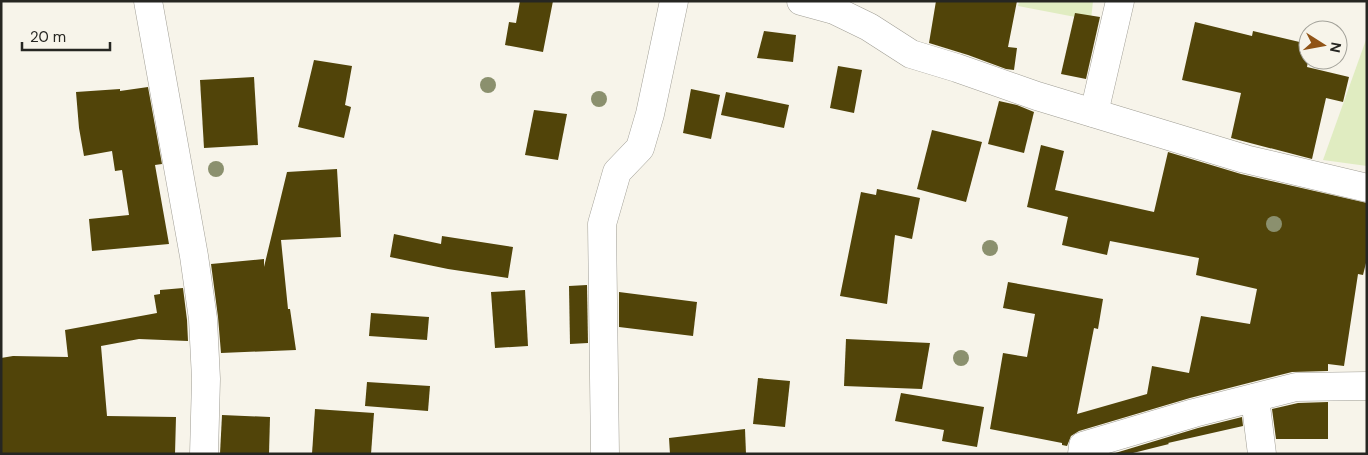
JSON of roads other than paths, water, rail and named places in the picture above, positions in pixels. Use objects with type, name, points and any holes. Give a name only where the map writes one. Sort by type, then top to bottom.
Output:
[{"type":"street","points":[[148,1],[194,256],[203,319],[206,379],[204,454]]},
{"type":"street","points":[[605,454],[602,224],[617,172],[640,148],[650,114],[674,1]]},
{"type":"street","points":[[801,1],[834,10],[869,27],[911,54],[1037,96],[1245,160],[1367,188]]},
{"type":"street","points":[[1094,113],[1120,1]]},
{"type":"street","points":[[1082,454],[1084,446],[1194,413],[1296,387],[1367,386]]},
{"type":"street","points":[[1255,398],[1262,454]]}]
